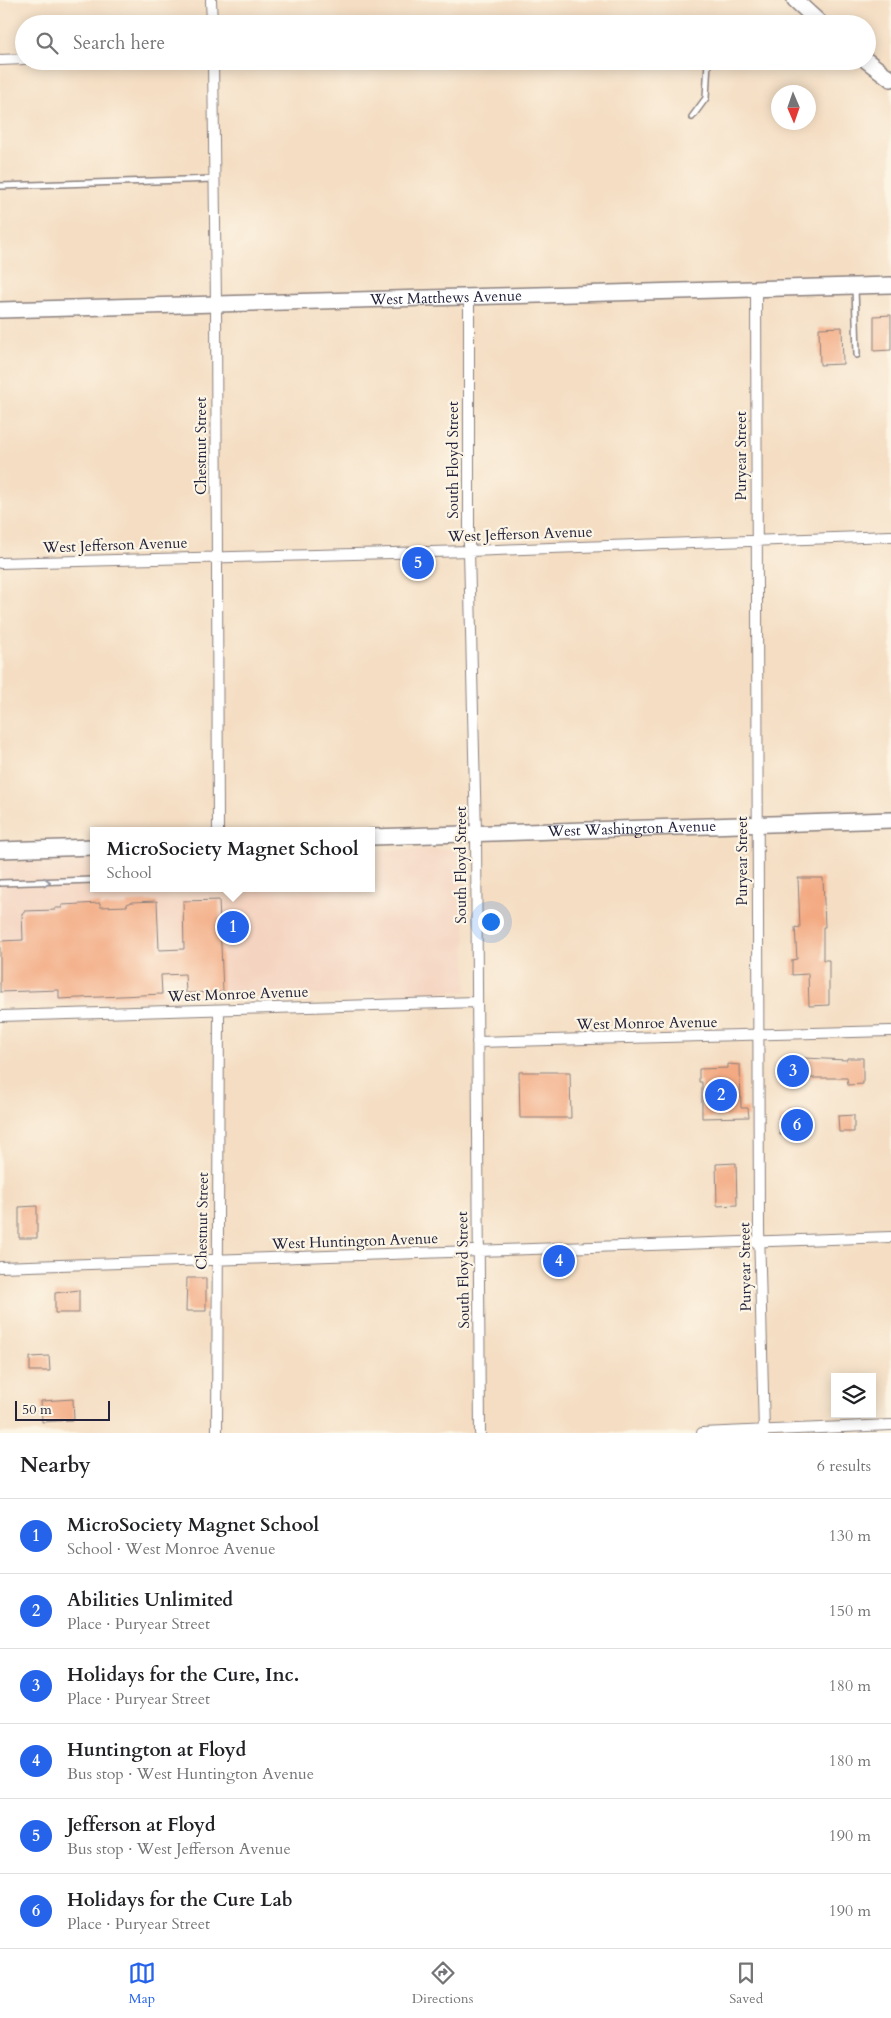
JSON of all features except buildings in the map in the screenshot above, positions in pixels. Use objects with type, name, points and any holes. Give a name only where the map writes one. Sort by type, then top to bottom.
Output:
[{"type":"street","points":[[212,0],[212,15]]},
{"type":"street","points":[[795,0],[812,15]]},
{"type":"street","points":[[0,60],[15,59]]},
{"type":"street","points":[[876,68],[891,79]]},
{"type":"street","name":"Chestnut Street","points":[[213,70],[218,827]]},
{"type":"street","name":"West Matthews Avenue","points":[[0,310],[891,285]]},
{"type":"street","name":"Puryear Street","points":[[756,290],[759,1241],[764,1432]]},
{"type":"street","name":"South Floyd Street","points":[[469,296],[469,551],[476,833],[480,1433]]},
{"type":"street","name":"West Jefferson Avenue","points":[[0,563],[469,551],[891,536]]},
{"type":"street","name":"West Washington Avenue","points":[[375,837],[757,826],[891,820]]},
{"type":"street","points":[[0,850],[90,847]]},
{"type":"street","name":"West Monroe Avenue","points":[[0,1016],[476,1002]]},
{"type":"street","name":"Chestnut Street","points":[[217,1433],[219,1010]]},
{"type":"street","name":"West Monroe Avenue","points":[[477,1042],[891,1031]]},
{"type":"street","name":"West Huntington Avenue","points":[[0,1268],[891,1237]]},
{"type":"street","points":[[702,1433],[764,1432],[891,1425]]},
{"type":"lane","points":[[692,117],[706,98],[708,70]]},
{"type":"lane","points":[[0,186],[214,179]]},
{"type":"lane","points":[[855,286],[857,355]]},
{"type":"lane","points":[[0,883],[90,880]]},
{"type":"shaded area","points":[[463,849],[467,991],[0,1004],[0,862],[90,859],[90,892],[375,892],[375,851]]},
{"type":"place","name":"Jefferson at Floyd","points":[[418,563]]},
{"type":"place","name":"MicroSociety Magnet School","points":[[233,927]]},
{"type":"place","name":"Holidays for the Cure, Inc.","points":[[793,1071]]},
{"type":"place","name":"Abilities Unlimited","points":[[721,1095]]},
{"type":"place","name":"Holidays for the Cure Lab","points":[[797,1125]]},
{"type":"place","name":"Huntington at Floyd","points":[[559,1261]]}]
